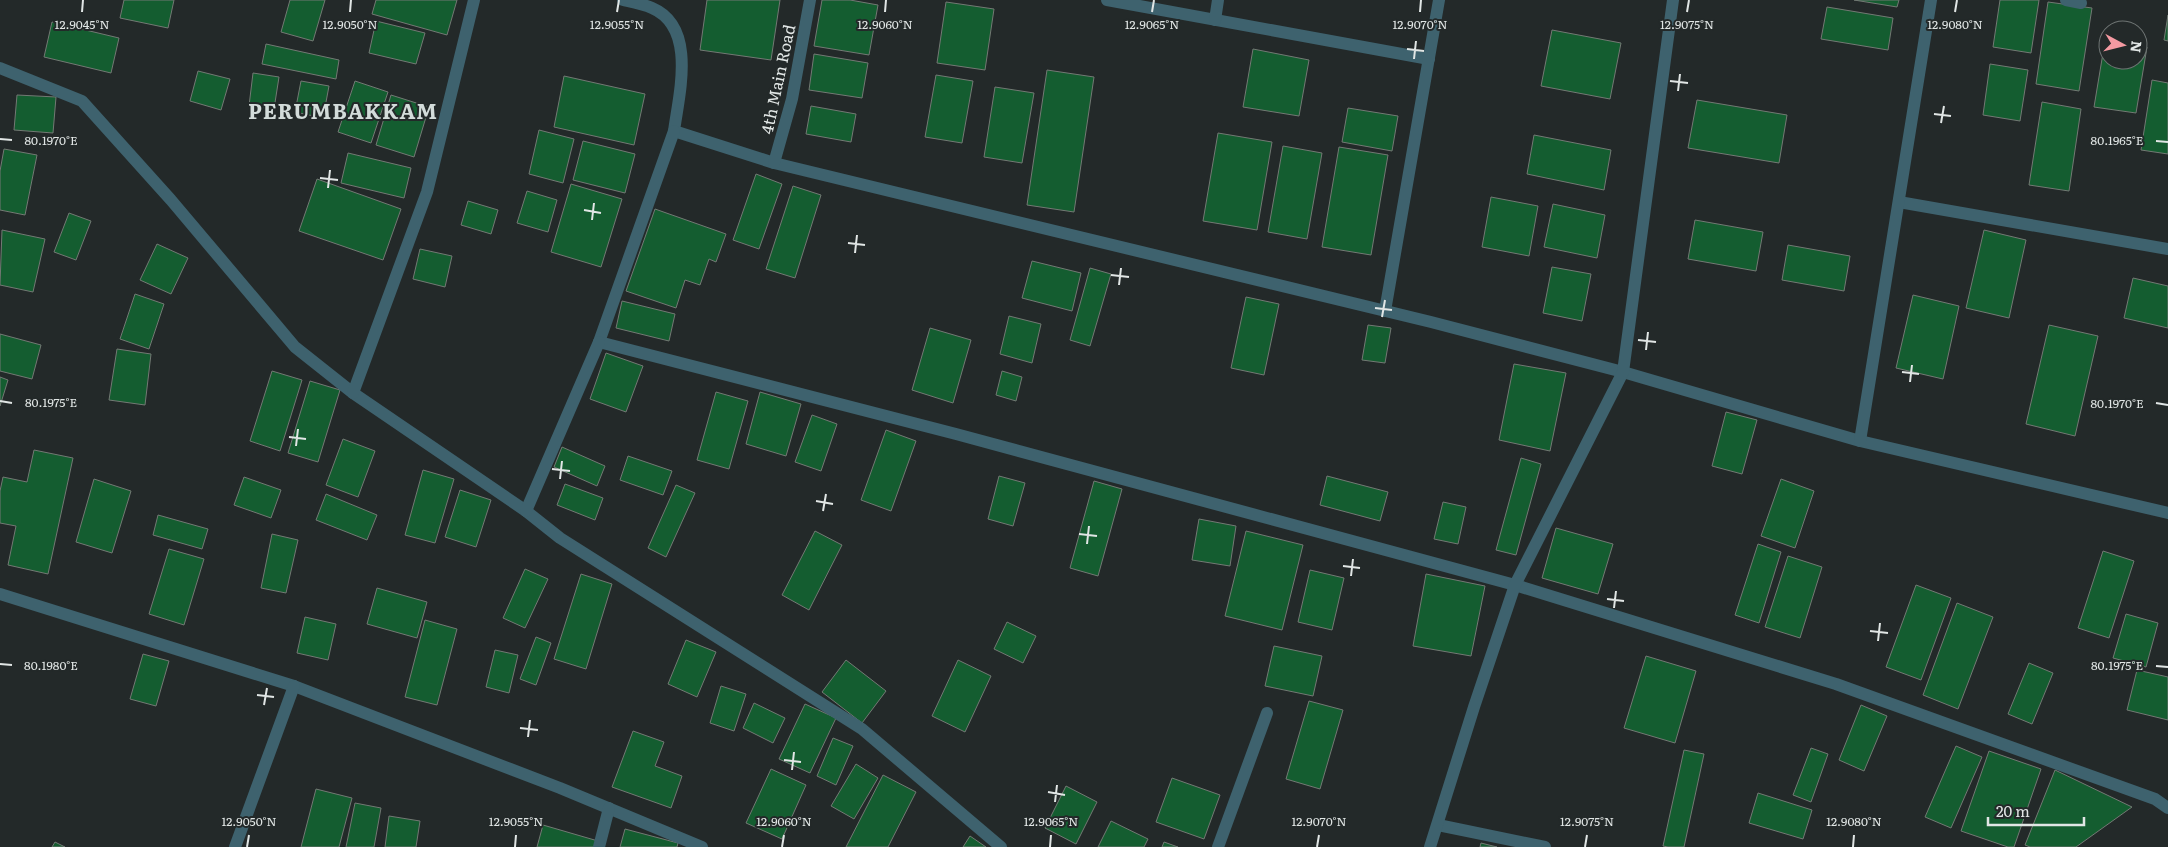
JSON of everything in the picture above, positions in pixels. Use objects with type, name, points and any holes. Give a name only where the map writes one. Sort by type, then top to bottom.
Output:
[{"type":"street","points":[[352,393],[427,192],[474,0]]},
{"type":"street","points":[[526,511],[599,342],[674,131],[684,63],[677,32],[668,18],[654,8],[623,0]]},
{"type":"street","name":"4th Main Road","points":[[774,164],[792,99],[810,0]]},
{"type":"street","points":[[1108,0],[1429,59]]},
{"type":"street","points":[[1214,20],[1218,0]]},
{"type":"street","points":[[1385,311],[1438,0]]},
{"type":"street","points":[[1430,847],[1474,707],[1516,585],[1624,372],[1672,0]]},
{"type":"street","points":[[1860,441],[1932,0]]},
{"type":"street","points":[[2066,0],[2081,3]]},
{"type":"street","points":[[0,68],[82,100],[171,200],[294,347],[352,393],[526,511],[560,538],[862,729],[1001,847]]},
{"type":"street","points":[[674,131],[774,164],[1385,311],[1624,372],[1860,441],[2168,513]]},
{"type":"street","points":[[1899,202],[2168,249]]},
{"type":"street","points":[[599,342],[984,442],[1516,585],[1836,684],[2155,799],[2168,808]]},
{"type":"street","points":[[0,594],[294,686],[609,808],[702,847]]},
{"type":"street","points":[[235,847],[294,686]]},
{"type":"street","points":[[1218,847],[1267,713]]},
{"type":"street","points":[[598,847],[609,808]]},
{"type":"street","points":[[1438,825],[1545,847]]},
{"type":"building","points":[[124,0],[174,0],[168,28],[120,18]]},
{"type":"building","points":[[290,0],[325,0],[313,41],[281,32]]},
{"type":"building","points":[[376,0],[457,0],[447,35],[372,14]]},
{"type":"building","points":[[707,0],[780,0],[771,60],[700,50]]},
{"type":"building","points":[[822,0],[850,0],[878,5],[869,55],[814,46]]},
{"type":"building","points":[[1854,0],[1899,0],[1897,7]]},
{"type":"building","points":[[2000,0],[2039,0],[2031,53],[1993,47]]},
{"type":"building","points":[[946,2],[994,9],[985,70],[937,63]]},
{"type":"building","points":[[2048,2],[2092,8],[2079,91],[2036,84]]},
{"type":"building","points":[[1827,7],[1893,18],[1888,50],[1821,39]]},
{"type":"building","points":[[2168,15],[2168,41],[2164,40]]},
{"type":"building","points":[[376,21],[425,33],[416,64],[369,53]]},
{"type":"building","points":[[52,22],[119,38],[111,73],[44,57]]},
{"type":"building","points":[[1552,30],[1621,43],[1610,99],[1541,86]]},
{"type":"building","points":[[266,44],[339,60],[336,79],[262,64]]},
{"type":"building","points":[[1253,49],[1309,60],[1299,116],[1243,107]]},
{"type":"building","points":[[814,54],[868,63],[862,98],[809,90]]},
{"type":"building","points":[[1990,64],[2028,70],[2020,121],[1983,115]]},
{"type":"building","points":[[1047,70],[1094,77],[1074,212],[1027,205]]},
{"type":"building","points":[[2100,70],[2143,70],[2136,113],[2094,107]]},
{"type":"building","points":[[198,71],[230,79],[221,110],[190,101]]},
{"type":"building","points":[[253,73],[279,77],[274,109],[249,106]]},
{"type":"building","points":[[936,75],[973,81],[962,143],[925,137]]},
{"type":"building","points":[[564,76],[645,94],[634,145],[554,127]]},
{"type":"building","points":[[2152,80],[2168,83],[2168,154],[2141,150]]},
{"type":"building","points":[[301,81],[329,86],[323,118],[295,112]]},
{"type":"building","points":[[355,81],[388,92],[371,143],[338,132]]},
{"type":"building","points":[[995,87],[1034,93],[1022,163],[984,157]]},
{"type":"building","points":[[17,95],[56,97],[53,133],[14,130]]},
{"type":"building","points":[[391,95],[429,107],[414,157],[376,145]]},
{"type":"building","points":[[1697,100],[1787,115],[1779,163],[1688,148]]},
{"type":"building","points":[[2042,102],[2081,109],[2069,191],[2029,185]]},
{"type":"building","points":[[811,106],[856,114],[851,142],[806,134]]},
{"type":"building","points":[[1348,108],[1398,116],[1392,151],[1342,142]]},
{"type":"building","points":[[539,130],[574,139],[563,183],[529,174]]},
{"type":"building","points":[[1218,133],[1272,142],[1257,230],[1203,221]]},
{"type":"building","points":[[1534,135],[1611,150],[1604,190],[1527,174]]},
{"type":"building","points":[[583,141],[635,154],[625,193],[573,180]]},
{"type":"building","points":[[1283,146],[1322,153],[1307,239],[1268,232]]},
{"type":"building","points":[[1339,147],[1388,155],[1371,255],[1322,247]]},
{"type":"building","points":[[4,149],[37,155],[25,215],[0,210],[0,171]]},
{"type":"building","points":[[348,153],[411,168],[404,198],[341,183]]},
{"type":"building","points":[[756,174],[782,184],[759,249],[733,240]]},
{"type":"building","points":[[317,179],[401,209],[383,260],[299,231]]},
{"type":"building","points":[[571,184],[622,199],[601,267],[551,252]]},
{"type":"building","points":[[793,186],[821,195],[795,278],[766,269]]},
{"type":"building","points":[[527,191],[557,200],[548,232],[517,223]]},
{"type":"building","points":[[1491,197],[1538,206],[1529,256],[1482,247]]},
{"type":"building","points":[[468,201],[498,210],[491,234],[461,225]]},
{"type":"building","points":[[1553,204],[1605,215],[1597,258],[1544,247]]},
{"type":"building","points":[[655,209],[726,234],[716,262],[709,259],[700,285],[685,280],[676,308],[626,291]]},
{"type":"building","points":[[69,213],[91,221],[76,260],[54,252]]},
{"type":"building","points":[[1695,220],[1763,232],[1756,271],[1688,259]]},
{"type":"building","points":[[2,230],[45,239],[33,292],[0,285]]},
{"type":"building","points":[[1984,230],[2026,240],[2009,318],[1966,308]]},
{"type":"building","points":[[157,244],[188,258],[171,294],[140,280]]},
{"type":"building","points":[[1788,245],[1850,256],[1844,291],[1782,280]]},
{"type":"building","points":[[420,249],[452,256],[445,287],[413,279]]},
{"type":"building","points":[[1032,261],[1081,273],[1072,311],[1022,298]]},
{"type":"building","points":[[1552,267],[1591,274],[1582,321],[1543,313]]},
{"type":"building","points":[[1090,268],[1111,274],[1090,346],[1070,340]]},
{"type":"building","points":[[2133,278],[2168,286],[2168,328],[2124,318]]},
{"type":"building","points":[[135,294],[164,304],[149,349],[120,339]]},
{"type":"building","points":[[1913,295],[1959,306],[1943,379],[1896,368]]},
{"type":"building","points":[[1246,297],[1279,304],[1264,375],[1231,368]]},
{"type":"building","points":[[622,301],[675,314],[669,341],[616,328]]},
{"type":"building","points":[[1009,316],[1041,324],[1032,363],[1000,354]]},
{"type":"building","points":[[1368,325],[1391,328],[1385,363],[1362,360]]},
{"type":"building","points":[[2049,325],[2098,336],[2075,436],[2026,424]]},
{"type":"building","points":[[930,328],[971,340],[953,403],[912,390]]},
{"type":"building","points":[[0,334],[41,345],[32,379],[0,371]]},
{"type":"building","points":[[117,349],[151,354],[145,405],[109,400]]},
{"type":"building","points":[[606,353],[643,366],[626,412],[590,399]]},
{"type":"building","points":[[1514,364],[1566,373],[1550,451],[1499,440]]},
{"type":"building","points":[[272,371],[302,380],[280,451],[250,441]]},
{"type":"building","points":[[1002,371],[1022,377],[1016,401],[996,395]]},
{"type":"building","points":[[0,377],[8,380],[0,406]]},
{"type":"building","points":[[310,381],[340,390],[318,462],[288,453]]},
{"type":"building","points":[[716,392],[748,401],[729,469],[697,460]]},
{"type":"building","points":[[760,392],[801,404],[786,456],[746,444]]},
{"type":"building","points":[[1726,412],[1757,420],[1742,474],[1712,466]]},
{"type":"building","points":[[812,415],[837,424],[821,471],[795,462]]},
{"type":"building","points":[[886,430],[916,441],[891,511],[861,500]]},
{"type":"building","points":[[343,439],[375,451],[358,497],[326,485]]},
{"type":"building","points":[[562,447],[605,466],[597,486],[554,467]]},
{"type":"building","points":[[34,450],[73,458],[48,574],[8,565],[16,526],[0,523],[0,491],[3,477],[27,482]]},
{"type":"building","points":[[628,456],[672,471],[663,495],[620,480]]},
{"type":"building","points":[[1521,458],[1541,464],[1516,555],[1496,550]]},
{"type":"building","points":[[423,470],[454,479],[435,543],[405,535]]},
{"type":"building","points":[[999,476],[1025,483],[1013,526],[988,519]]},
{"type":"building","points":[[1327,476],[1388,492],[1380,521],[1320,505]]},
{"type":"building","points":[[244,477],[281,490],[271,518],[234,505]]},
{"type":"building","points":[[94,479],[131,491],[112,553],[76,542]]},
{"type":"building","points":[[1781,479],[1814,491],[1795,548],[1761,536]]},
{"type":"building","points":[[1094,481],[1122,489],[1098,576],[1070,568]]},
{"type":"building","points":[[565,484],[603,498],[595,520],[557,505]]},
{"type":"building","points":[[676,485],[695,493],[666,557],[648,548]]},
{"type":"building","points":[[460,490],[491,500],[476,547],[445,537]]},
{"type":"building","points":[[326,494],[377,515],[367,540],[316,520]]},
{"type":"building","points":[[1443,502],[1466,507],[1458,544],[1434,539]]},
{"type":"building","points":[[158,515],[208,529],[202,549],[153,535]]},
{"type":"building","points":[[1199,519],[1236,526],[1230,566],[1192,560]]},
{"type":"building","points":[[1556,528],[1613,544],[1598,594],[1542,578]]},
{"type":"building","points":[[815,531],[842,545],[809,610],[782,595]]},
{"type":"building","points":[[1246,531],[1303,545],[1282,630],[1225,616]]},
{"type":"building","points":[[272,534],[298,540],[286,593],[261,588]]},
{"type":"building","points":[[1758,544],[1781,552],[1759,623],[1735,615]]},
{"type":"building","points":[[169,549],[204,559],[184,625],[149,614]]},
{"type":"building","points":[[2103,551],[2134,561],[2109,638],[2078,628]]},
{"type":"building","points":[[1788,556],[1822,567],[1800,638],[1765,627]]},
{"type":"building","points":[[525,569],[548,579],[525,628],[503,618]]},
{"type":"building","points":[[1310,570],[1344,578],[1332,630],[1298,622]]},
{"type":"building","points":[[581,574],[612,584],[586,669],[554,659]]},
{"type":"building","points":[[1426,574],[1485,586],[1471,656],[1413,646]]},
{"type":"building","points":[[1916,585],[1951,598],[1921,680],[1886,667]]},
{"type":"building","points":[[377,588],[427,602],[417,638],[367,624]]},
{"type":"building","points":[[1957,603],[1993,617],[1958,709],[1923,695]]},
{"type":"building","points":[[2126,614],[2158,623],[2146,667],[2113,658]]},
{"type":"building","points":[[305,617],[336,624],[328,660],[297,653]]},
{"type":"building","points":[[425,620],[457,629],[437,705],[405,697]]},
{"type":"building","points":[[1007,622],[1036,636],[1023,663],[994,649]]},
{"type":"building","points":[[536,637],[551,643],[536,685],[520,679]]},
{"type":"building","points":[[686,640],[716,652],[697,697],[668,684]]},
{"type":"building","points":[[1274,646],[1322,656],[1313,696],[1265,686]]},
{"type":"building","points":[[495,650],[518,655],[509,693],[486,687]]},
{"type":"building","points":[[143,654],[169,661],[156,706],[130,699]]},
{"type":"building","points":[[1646,656],[1696,671],[1675,743],[1624,728]]},
{"type":"building","points":[[846,660],[886,691],[862,723],[822,692]]},
{"type":"building","points":[[958,660],[991,676],[965,732],[932,716]]},
{"type":"building","points":[[2029,663],[2053,673],[2032,724],[2008,714]]},
{"type":"building","points":[[2137,670],[2168,677],[2168,720],[2127,710]]},
{"type":"building","points":[[721,686],[746,694],[734,731],[710,723]]},
{"type":"building","points":[[1309,701],[1343,710],[1320,789],[1286,779]]},
{"type":"building","points":[[754,703],[785,718],[773,743],[743,728]]},
{"type":"building","points":[[805,704],[836,718],[810,773],[779,759]]},
{"type":"building","points":[[1861,705],[1887,716],[1864,771],[1839,760]]},
{"type":"building","points":[[633,731],[664,742],[655,766],[682,776],[671,808],[612,787]]},
{"type":"building","points":[[833,738],[853,746],[836,785],[817,776]]},
{"type":"building","points":[[1956,746],[1982,757],[1951,828],[1925,817]]},
{"type":"building","points":[[1811,748],[1828,754],[1811,802],[1793,795]]},
{"type":"building","points":[[1684,750],[1704,754],[1684,847],[1668,847],[1663,846]]},
{"type":"building","points":[[1989,751],[2041,769],[2014,847],[2008,847],[1961,831]]},
{"type":"building","points":[[856,764],[878,778],[854,819],[831,806]]},
{"type":"building","points":[[771,769],[806,785],[782,839],[746,823]]},
{"type":"building","points":[[2055,770],[2132,807],[2076,847],[2030,847],[2025,845]]},
{"type":"building","points":[[883,775],[916,792],[888,847],[846,847]]},
{"type":"building","points":[[1172,778],[1220,795],[1204,839],[1156,822]]},
{"type":"building","points":[[1066,786],[1097,802],[1076,844],[1045,828]]},
{"type":"building","points":[[316,789],[352,798],[339,847],[301,847]]},
{"type":"building","points":[[1758,793],[1812,810],[1803,839],[1749,823]]},
{"type":"building","points":[[355,803],[381,808],[374,847],[346,847]]},
{"type":"building","points":[[389,816],[420,821],[416,847],[385,847]]},
{"type":"building","points":[[1111,821],[1148,839],[1144,847],[1098,847]]},
{"type":"building","points":[[543,825],[598,841],[596,847],[537,847]]},
{"type":"building","points":[[625,829],[678,843],[677,847],[620,847]]},
{"type":"building","points":[[970,836],[986,847],[963,847]]},
{"type":"building","points":[[55,842],[65,847],[52,847]]},
{"type":"building","points":[[1164,842],[1178,847],[1162,847]]},
{"type":"building","points":[[1481,843],[1497,847],[1480,847]]},
{"type":"district","name":"PERUMBAKKAM","points":[[343,109]]}]
